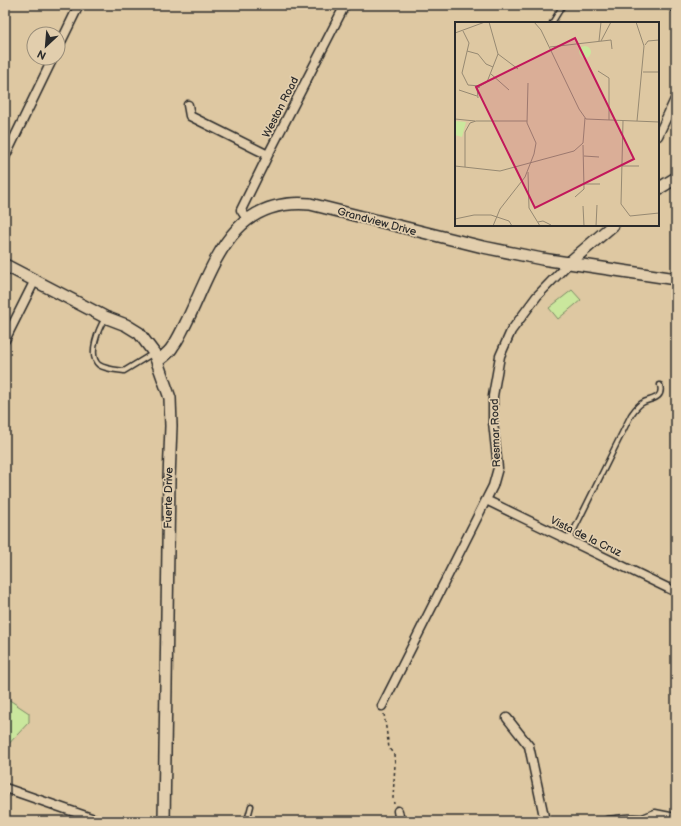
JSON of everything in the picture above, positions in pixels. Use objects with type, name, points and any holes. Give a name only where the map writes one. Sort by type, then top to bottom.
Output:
[{"type":"street","points":[[66,32],[79,5]]},
{"type":"street","name":"Weston Road","points":[[247,219],[242,210],[268,155],[345,5]]},
{"type":"street","points":[[5,156],[49,66]]},
{"type":"street","points":[[659,134],[676,96]]},
{"type":"street","points":[[188,105],[190,116],[268,155]]},
{"type":"street","points":[[659,188],[676,178]]},
{"type":"street","name":"Grandview Drive","points":[[156,357],[173,348],[210,271],[227,240],[247,219],[272,207],[291,203],[310,204],[482,247],[542,259],[570,262],[676,280]]},
{"type":"street","name":"Resmar Road","points":[[382,706],[493,486],[498,468],[493,422],[493,396],[500,356],[511,331],[537,296],[570,262],[612,226]]},
{"type":"street","name":"Fuerte Drive","points":[[5,265],[105,318],[126,325],[139,333],[156,357],[170,398],[171,426],[168,479],[164,821]]},
{"type":"street","points":[[5,340],[35,280]]},
{"type":"street","name":"Vista de la Cruz","points":[[486,500],[676,592]]},
{"type":"street","points":[[508,718],[529,746],[545,821]]},
{"type":"street","points":[[5,788],[100,821]]},
{"type":"street","points":[[398,811],[400,821]]},
{"type":"street","points":[[643,819],[654,814],[675,818],[676,816]]},
{"type":"street","points":[[607,821],[624,818],[652,821]]},
{"type":"lane","points":[[553,22],[563,5]]},
{"type":"lane","points":[[666,5],[676,10]]},
{"type":"lane","points":[[105,318],[100,326],[94,346],[95,359],[100,365],[124,371],[156,357]]},
{"type":"lane","points":[[569,540],[631,415],[642,402],[655,399],[660,394],[660,385]]},
{"type":"lane","points":[[247,821],[251,806]]},
{"type":"path","points":[[382,706],[389,748],[394,756],[393,798],[398,811]]},
{"type":"green space","points":[[572,290],[581,300],[558,319],[549,308]]},
{"type":"green space","points":[[5,697],[29,713],[29,722],[5,748]]}]
